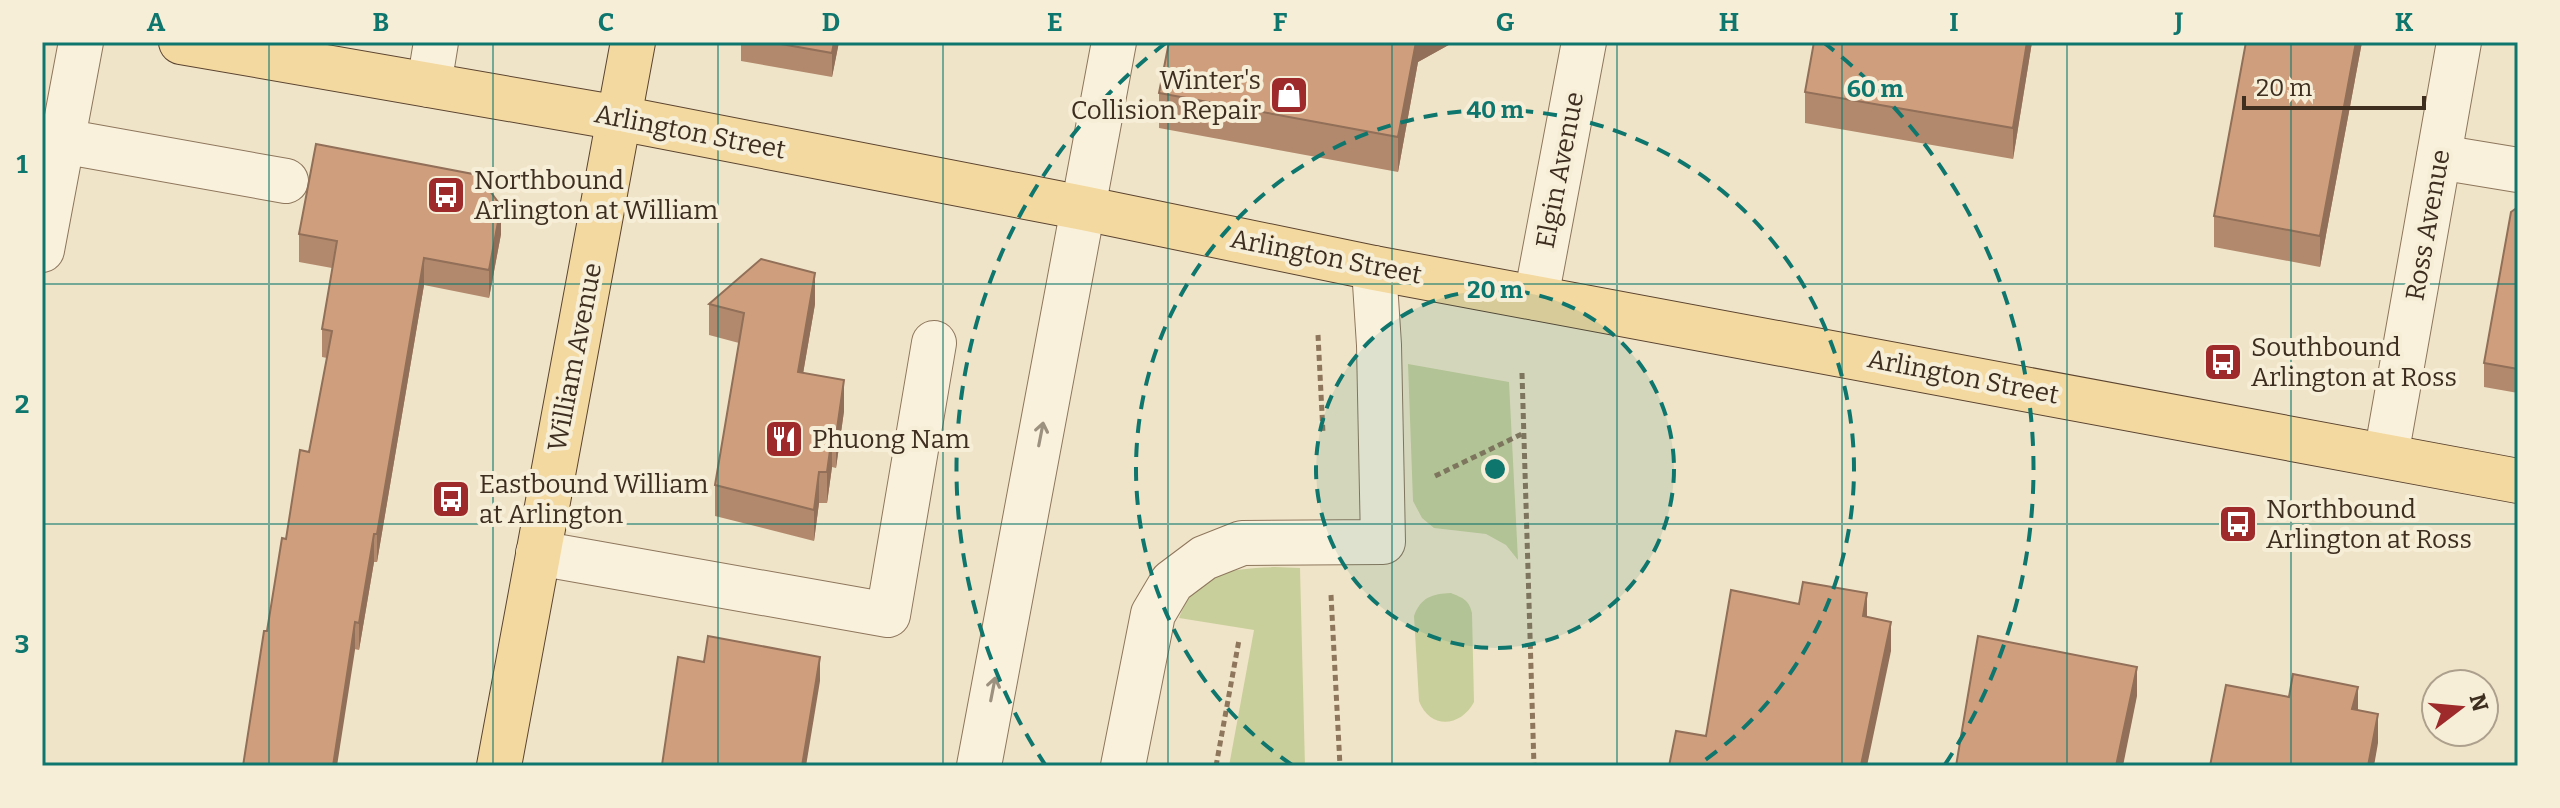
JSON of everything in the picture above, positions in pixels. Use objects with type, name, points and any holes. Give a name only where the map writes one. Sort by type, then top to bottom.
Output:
[{"type":"main road","name":"Arlington Street","points":[[181,42],[619,118],[1374,268],[2518,481]]},
{"type":"main road","name":"William Avenue","points":[[499,766],[633,42]]},
{"type":"street","points":[[42,250],[81,42]]},
{"type":"street","points":[[429,85],[436,42]]},
{"type":"street","points":[[979,766],[1114,42]]},
{"type":"street","name":"Elgin Avenue","points":[[1536,298],[1584,42]]},
{"type":"street","name":"Ross Avenue","points":[[2386,456],[2459,42]]},
{"type":"street","points":[[62,141],[286,181]]},
{"type":"street","points":[[2439,157],[2518,170]]},
{"type":"street","points":[[1123,766],[1153,614],[1172,582],[1204,558],[1242,543],[1383,542],[1379,345],[1374,268]]},
{"type":"street","points":[[538,553],[888,615],[934,343]]},
{"type":"path","points":[[1522,373],[1534,766]]},
{"type":"path","points":[[1216,766],[1239,640]]},
{"type":"green space","points":[[1408,364],[1509,382],[1518,560],[1506,545],[1486,534],[1434,528],[1422,518],[1413,501]]},
{"type":"green space","points":[[1275,567],[1300,568],[1305,766],[1229,766],[1254,630],[1179,618],[1195,590],[1216,575]]},
{"type":"green space","points":[[1451,593],[1465,600],[1472,613],[1474,702],[1461,716],[1446,722],[1430,717],[1419,701],[1414,616],[1428,598]]},
{"type":"building","points":[[770,42],[834,42],[832,53]]},
{"type":"building","name":"Winter's Collision Repair","points":[[1169,42],[1416,42],[1398,137],[1159,93]]},
{"type":"building","points":[[1814,42],[2027,42],[2013,128],[1805,92]]},
{"type":"building","points":[[2246,42],[2356,42],[2320,236],[2214,216]]},
{"type":"building","points":[[316,144],[478,175],[501,206],[489,270],[424,258],[377,534],[374,534],[359,623],[355,622],[333,766],[243,766],[264,631],[267,631],[282,538],[286,539],[300,450],[309,452],[332,331],[322,329],[337,241],[299,234]]},
{"type":"building","points":[[2518,207],[2518,369],[2484,363],[2511,212]]},
{"type":"building","name":"Phuong Nam","points":[[761,259],[815,273],[798,372],[844,380],[836,436],[832,436],[827,472],[819,472],[814,510],[715,485],[744,313],[709,304]]},
{"type":"building","points":[[1803,582],[1867,593],[1863,616],[1891,622],[1861,765],[1865,766],[1669,766],[1676,731],[1706,736],[1731,590],[1799,604]]},
{"type":"building","points":[[708,636],[820,657],[802,766],[654,766],[662,765],[678,657],[704,662]]},
{"type":"building","points":[[1978,636],[2137,667],[2116,766],[1956,766]]},
{"type":"building","points":[[2293,674],[2358,687],[2352,709],[2378,714],[2368,766],[2210,766],[2226,685],[2289,697]]},
{"type":"place","name":"Winter's Collision Repair","points":[[1289,95]]},
{"type":"place","name":"Northbound Arlington at William","points":[[446,195]]},
{"type":"place","name":"Southbound Arlington at Ross","points":[[2223,362]]},
{"type":"place","name":"Phuong Nam","points":[[784,439]]},
{"type":"place","name":"Eastbound William at Arlington","points":[[451,499]]},
{"type":"place","name":"Northbound Arlington at Ross","points":[[2238,524]]}]
